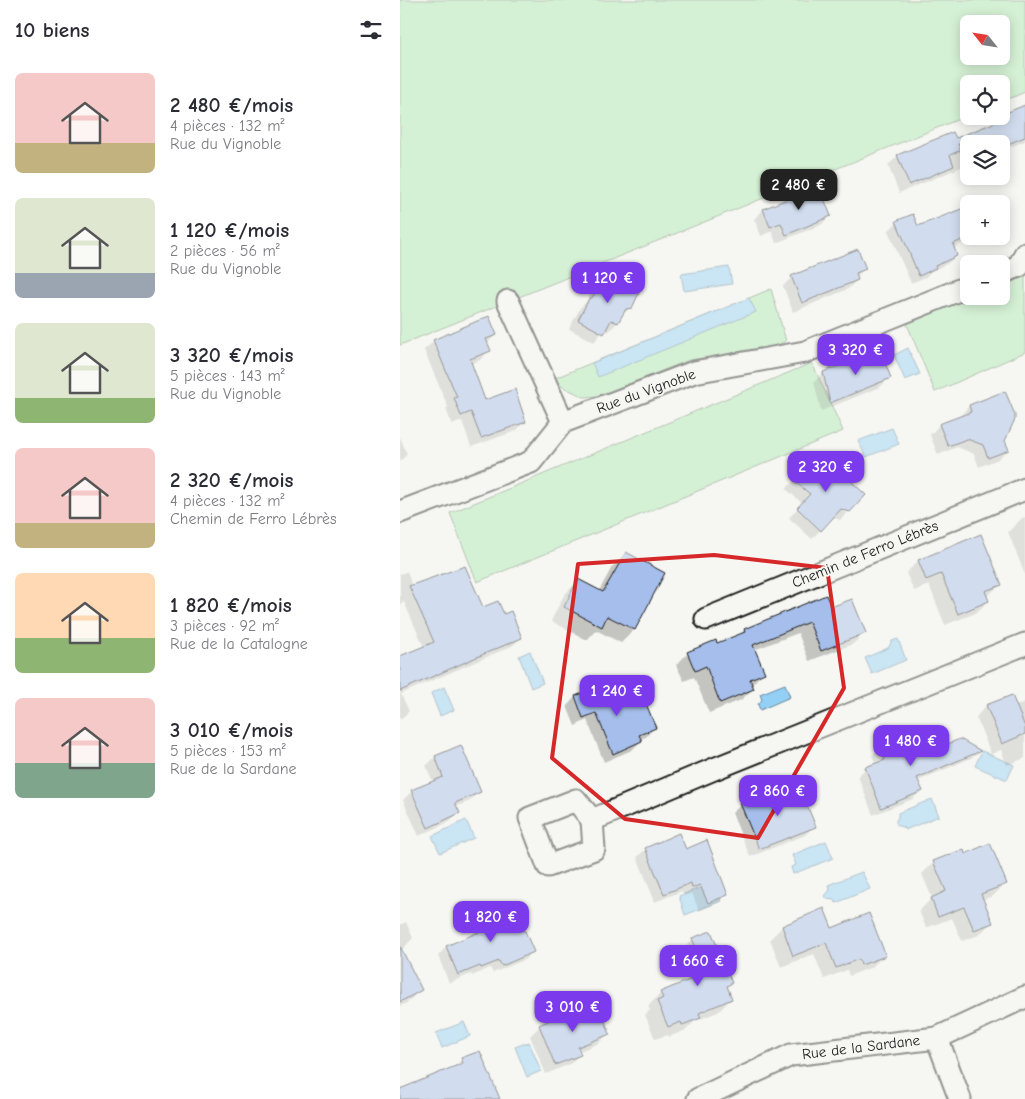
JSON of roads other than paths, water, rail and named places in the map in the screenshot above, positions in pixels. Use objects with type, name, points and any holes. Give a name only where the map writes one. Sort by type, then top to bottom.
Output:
[{"type":"street","points":[[1010,269],[1018,266],[1025,254]]},
{"type":"street","name":"Rue du Vignoble","points":[[563,422],[694,372],[805,352],[960,290]]},
{"type":"street","points":[[400,512],[532,462],[563,422],[508,301]]},
{"type":"street","name":"Chemin de Ferro Lébrès","points":[[706,619],[1025,489]]},
{"type":"street","points":[[592,820],[1025,644]]},
{"type":"street","name":"Rue de la Sardane","points":[[698,1099],[791,1055],[937,1038],[1025,997]]},
{"type":"street","points":[[937,1038],[960,1099]]},
{"type":"water","points":[[729,267],[732,284],[684,291],[681,274]]},
{"type":"water","points":[[749,298],[756,312],[598,377],[592,363]]},
{"type":"water","points":[[908,348],[920,374],[905,380],[894,355]]},
{"type":"water","points":[[892,428],[899,444],[866,457],[858,441]]},
{"type":"water","points":[[898,639],[906,660],[872,674],[865,658],[888,648],[892,641]]},
{"type":"water","points":[[530,651],[543,683],[531,688],[519,656]]},
{"type":"water","points":[[785,684],[790,697],[760,710],[758,704],[762,700],[760,694]]},
{"type":"water","points":[[444,687],[454,710],[440,716],[431,693]]},
{"type":"water","points":[[982,751],[1014,765],[1007,780],[975,766]]},
{"type":"water","points":[[932,799],[939,816],[905,830],[897,825],[898,813]]},
{"type":"water","points":[[466,820],[474,838],[440,853],[432,836]]},
{"type":"water","points":[[826,841],[833,858],[793,874],[791,867],[796,865],[792,855]]},
{"type":"water","points":[[862,872],[870,889],[836,903],[834,900],[827,899],[825,896],[830,890],[828,885]]},
{"type":"water","points":[[712,883],[721,901],[685,915],[679,896]]},
{"type":"water","points":[[464,1022],[470,1036],[442,1048],[436,1033]]},
{"type":"water","points":[[529,1042],[541,1071],[527,1077],[515,1047]]}]
